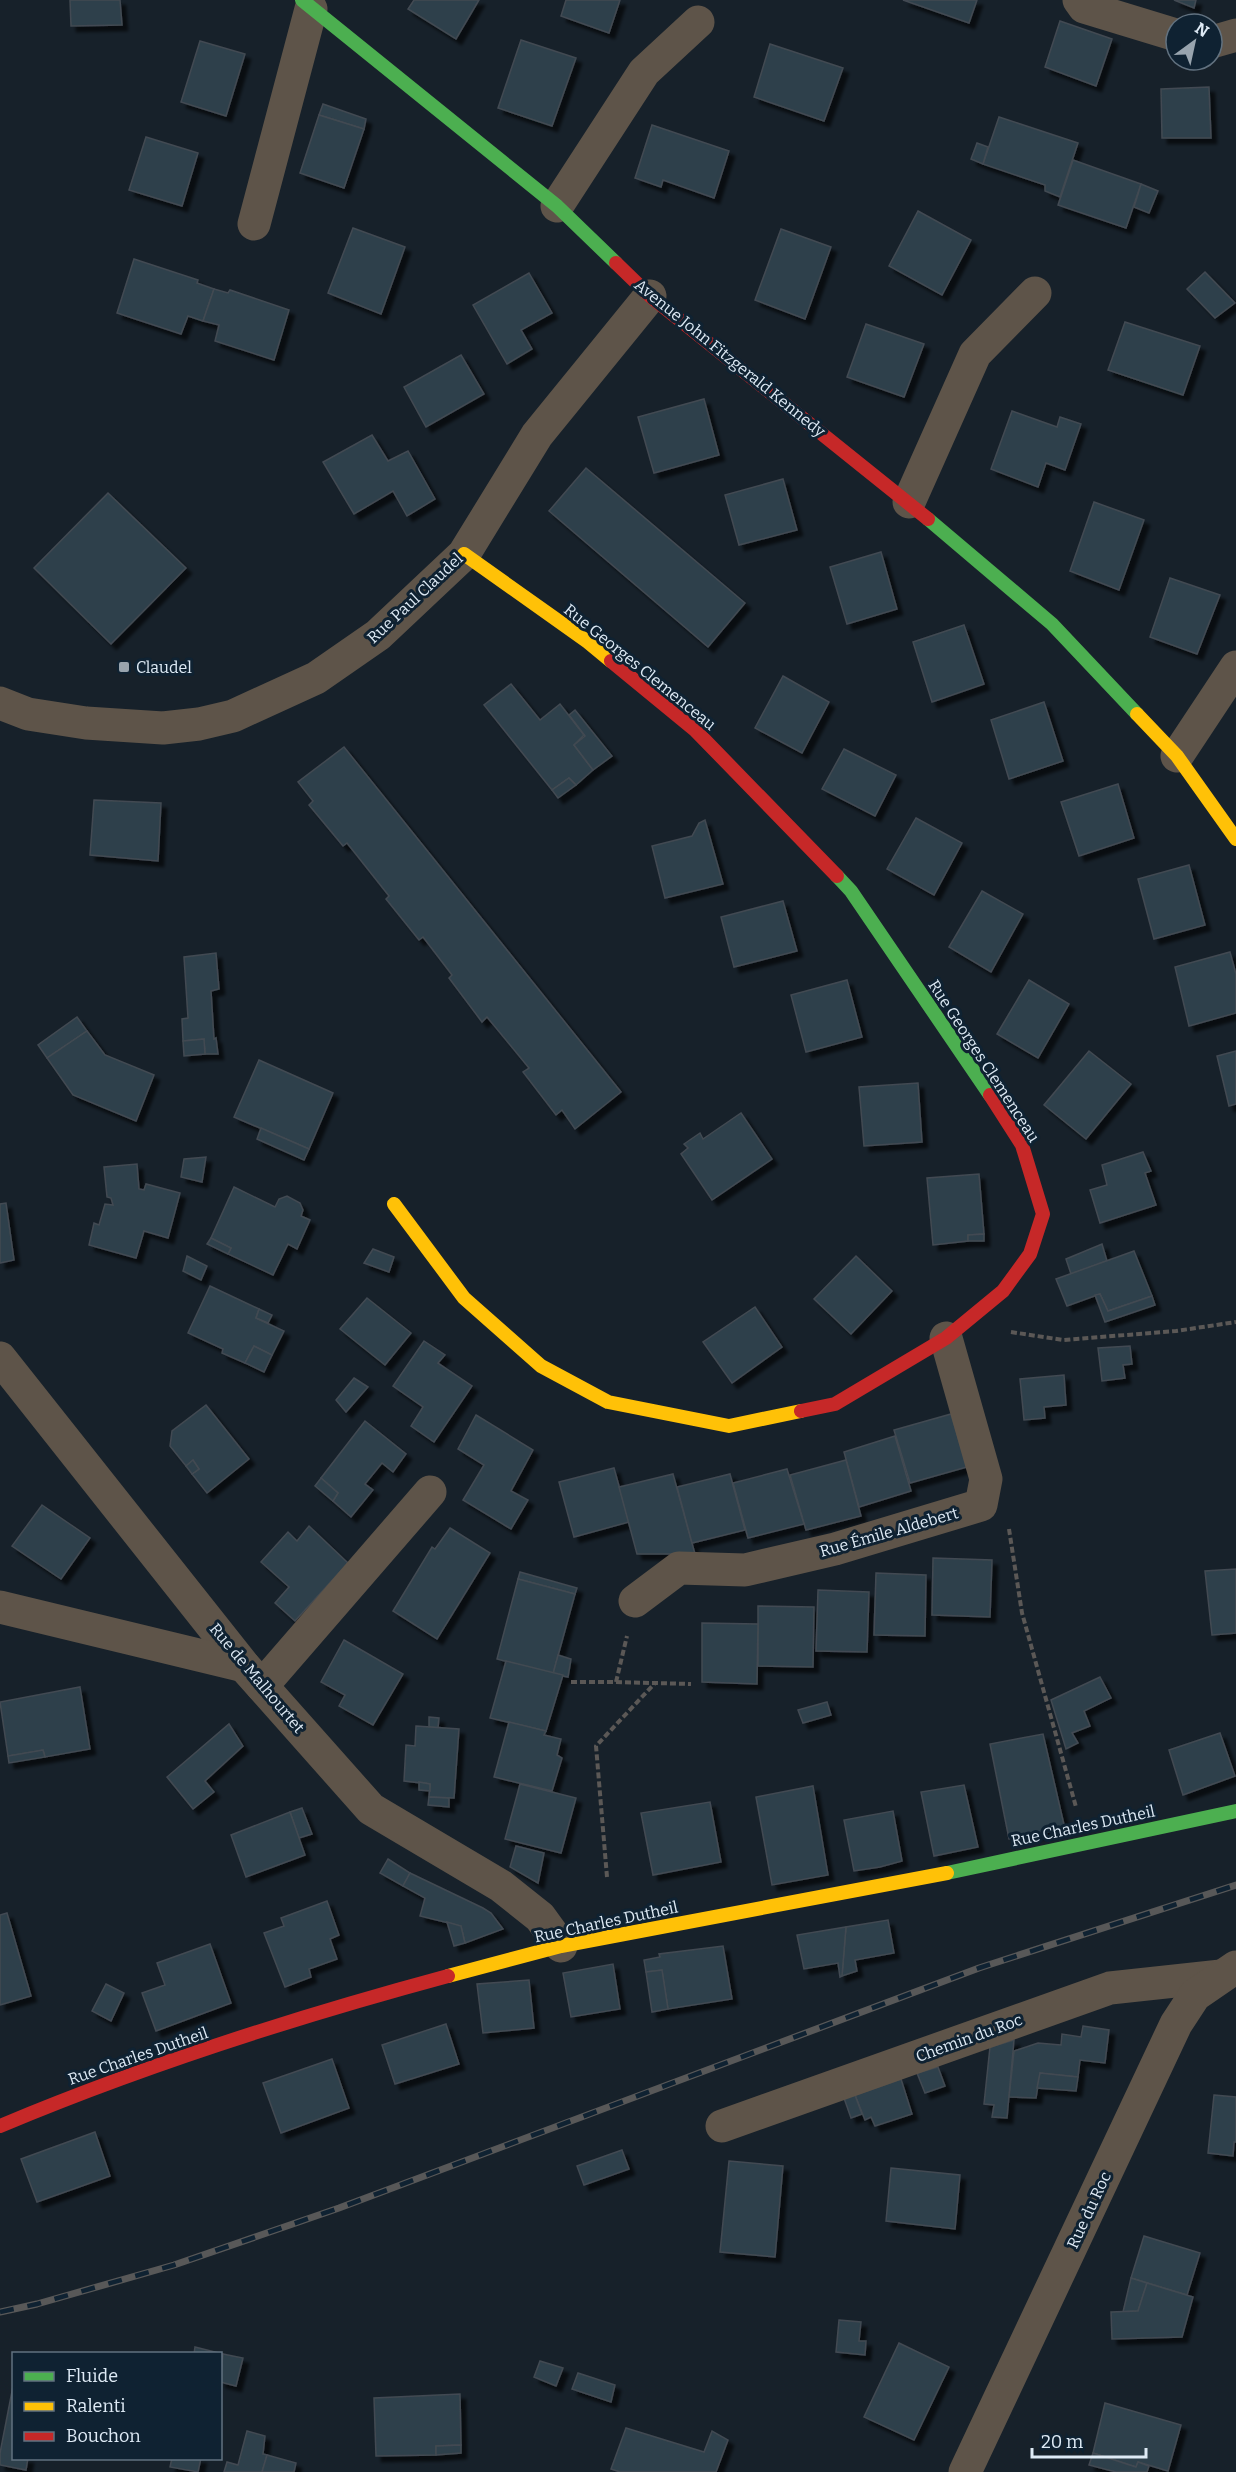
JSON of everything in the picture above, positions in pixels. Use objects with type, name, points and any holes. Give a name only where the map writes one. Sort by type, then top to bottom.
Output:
[{"type":"street","points":[[1079,0],[1084,7],[1164,31]]},
{"type":"street","name":"Avenue John Fitzgerald Kennedy","points":[[254,224],[307,4],[557,206],[650,296],[909,502],[1052,624],[1177,756],[1236,839]]},
{"type":"street","points":[[557,206],[644,72],[698,22]]},
{"type":"street","points":[[909,502],[975,354],[1035,293]]},
{"type":"street","name":"Rue Paul Claudel","points":[[0,703],[28,714],[86,723],[164,728],[199,724],[233,716],[316,678],[378,635],[464,554],[537,435],[650,296]]},
{"type":"street","name":"Rue Georges Clemenceau","points":[[394,1204],[464,1298],[541,1366],[608,1402],[729,1426],[835,1404],[953,1332],[1003,1290],[1030,1254],[1043,1214],[1022,1145],[956,1043],[851,891],[695,730],[588,642],[464,554]]},
{"type":"street","points":[[1177,756],[1236,667]]},
{"type":"street","name":"Rue Émile Aldebert","points":[[635,1601],[679,1568],[746,1570],[835,1549],[981,1505],[986,1479],[953,1332]]},
{"type":"street","name":"Rue de Malhourtet","points":[[0,1358],[253,1676],[371,1809],[501,1886],[540,1917],[561,1946]]},
{"type":"street","points":[[0,1607],[253,1676],[430,1492]]},
{"type":"street","name":"Rue Charles Dutheil","points":[[0,2126],[75,2095],[340,2005],[561,1946],[923,1877],[1236,1811]]},
{"type":"street","name":"Chemin du Roc","points":[[722,2126],[1110,1988],[1228,1971]]},
{"type":"street","name":"Rue du Roc","points":[[965,2472],[1176,2024],[1195,1995],[1228,1971]]},
{"type":"path","points":[[953,1332],[1063,1340],[1176,1332],[1236,1322]]},
{"type":"path","points":[[981,1505],[1008,1526],[1022,1613],[1086,1843]]},
{"type":"path","points":[[616,1682],[635,1601]]},
{"type":"path","points":[[571,1682],[691,1684]]},
{"type":"path","points":[[607,1877],[596,1746],[656,1682]]},
{"type":"building","points":[[70,0],[120,0],[122,25],[71,26]]},
{"type":"building","points":[[414,0],[479,0],[456,39],[408,9]]},
{"type":"building","points":[[566,0],[620,0],[609,33],[561,16]]},
{"type":"building","points":[[903,0],[977,0],[969,23]]},
{"type":"building","points":[[1174,0],[1196,0],[1194,8]]},
{"type":"building","points":[[1060,21],[1112,39],[1096,86],[1045,67]]},
{"type":"building","points":[[521,40],[576,58],[552,126],[498,108]]},
{"type":"building","points":[[200,41],[245,54],[226,116],[181,102]]},
{"type":"building","points":[[770,44],[843,68],[824,121],[754,97]]},
{"type":"building","points":[[1209,87],[1211,138],[1162,138],[1161,89]]},
{"type":"building","points":[[323,104],[366,119],[364,129],[319,115]]},
{"type":"building","points":[[319,115],[364,129],[344,188],[300,173]]},
{"type":"building","points":[[999,117],[1078,143],[1060,197],[1045,191],[1045,185],[983,164]]},
{"type":"building","points":[[652,125],[729,151],[714,198],[663,180],[661,187],[635,178]]},
{"type":"building","points":[[146,137],[198,153],[182,206],[129,190]]},
{"type":"building","points":[[977,143],[988,147],[983,164],[971,159]]},
{"type":"building","points":[[1073,160],[1141,184],[1126,228],[1058,205]]},
{"type":"building","points":[[1141,184],[1158,191],[1149,213],[1134,207]]},
{"type":"building","points":[[918,211],[971,240],[942,295],[889,266]]},
{"type":"building","points":[[353,228],[405,247],[381,314],[328,293]]},
{"type":"building","points":[[781,229],[831,247],[805,319],[755,300]]},
{"type":"building","points":[[134,259],[198,280],[197,283],[214,289],[203,321],[188,316],[181,334],[117,313]]},
{"type":"building","points":[[1205,272],[1235,303],[1215,318],[1187,289]]},
{"type":"building","points":[[529,273],[552,313],[521,330],[532,349],[507,364],[473,305]]},
{"type":"building","points":[[214,289],[228,293],[230,290],[289,310],[274,360],[215,341],[219,325],[203,321]]},
{"type":"building","points":[[1125,322],[1200,346],[1183,395],[1108,370]]},
{"type":"building","points":[[866,324],[924,344],[904,397],[847,377]]},
{"type":"building","points":[[461,355],[484,394],[426,427],[404,387]]},
{"type":"building","points":[[704,399],[719,455],[654,473],[638,417]]},
{"type":"building","points":[[1012,411],[1057,427],[1060,417],[1081,424],[1065,470],[1046,463],[1038,487],[991,469]]},
{"type":"building","points":[[372,435],[388,461],[408,451],[435,499],[407,516],[393,491],[354,514],[323,462]]},
{"type":"building","points":[[586,468],[745,603],[708,647],[549,511]]},
{"type":"building","points":[[783,479],[797,530],[739,545],[725,495]]},
{"type":"building","points":[[108,493],[186,568],[111,644],[34,568]]},
{"type":"building","points":[[1094,502],[1144,520],[1119,590],[1070,571]]},
{"type":"building","points":[[881,552],[897,609],[847,624],[830,567]]},
{"type":"building","points":[[1170,578],[1220,595],[1197,654],[1150,637]]},
{"type":"building","points":[[964,625],[984,684],[932,702],[913,642]]},
{"type":"building","points":[[783,676],[829,702],[802,753],[755,728]]},
{"type":"building","points":[[511,684],[540,720],[560,704],[584,735],[574,745],[593,770],[576,785],[569,778],[552,790],[484,705]]},
{"type":"building","points":[[1044,702],[1063,761],[1009,779],[991,720]]},
{"type":"building","points":[[575,710],[612,756],[593,770],[574,745],[585,736],[569,715]]},
{"type":"building","points":[[344,747],[621,1092],[575,1129],[562,1110],[556,1115],[523,1072],[529,1068],[487,1017],[482,1022],[449,978],[452,975],[423,937],[419,940],[386,899],[389,896],[347,843],[343,846],[309,805],[313,801],[298,782]]},
{"type":"building","points":[[844,749],[896,775],[875,816],[822,789]]},
{"type":"building","points":[[569,778],[576,785],[558,798],[552,790]]},
{"type":"building","points":[[1118,784],[1134,838],[1079,856],[1061,802]]},
{"type":"building","points":[[94,800],[161,803],[158,861],[90,855]]},
{"type":"building","points":[[916,818],[962,843],[934,895],[887,869]]},
{"type":"building","points":[[705,820],[723,884],[665,898],[652,846],[692,836],[699,823]]},
{"type":"building","points":[[1189,865],[1205,925],[1154,939],[1138,879]]},
{"type":"building","points":[[982,891],[1023,914],[991,972],[949,947]]},
{"type":"building","points":[[783,901],[797,951],[734,967],[721,917]]},
{"type":"building","points":[[1230,952],[1236,974],[1236,1013],[1189,1026],[1175,967]]},
{"type":"building","points":[[216,953],[219,989],[211,991],[214,1039],[216,1038],[218,1054],[205,1054],[204,1039],[183,1041],[182,1019],[188,1018],[184,957]]},
{"type":"building","points":[[847,980],[862,1037],[806,1052],[791,995]]},
{"type":"building","points":[[1029,980],[1069,1004],[1038,1058],[997,1034]]},
{"type":"building","points":[[77,1017],[87,1031],[47,1058],[38,1045]]},
{"type":"building","points":[[87,1031],[105,1055],[154,1075],[136,1121],[73,1095],[47,1058]]},
{"type":"building","points":[[204,1039],[205,1054],[184,1056],[183,1041]]},
{"type":"building","points":[[1089,1051],[1131,1084],[1086,1139],[1044,1105]]},
{"type":"building","points":[[1236,1051],[1236,1104],[1229,1106],[1217,1056]]},
{"type":"building","points":[[259,1060],[333,1093],[309,1149],[234,1117]]},
{"type":"building","points":[[918,1083],[922,1142],[864,1146],[859,1087]]},
{"type":"building","points":[[741,1113],[772,1159],[712,1200],[681,1154],[688,1148],[684,1144],[700,1133],[703,1139]]},
{"type":"building","points":[[261,1128],[309,1149],[304,1160],[257,1139]]},
{"type":"building","points":[[1143,1152],[1151,1171],[1145,1173],[1156,1205],[1100,1223],[1090,1190],[1107,1185],[1102,1165]]},
{"type":"building","points":[[206,1157],[202,1182],[181,1177],[184,1159]]},
{"type":"building","points":[[137,1164],[139,1189],[144,1190],[146,1184],[180,1193],[168,1238],[144,1231],[136,1258],[89,1245],[94,1223],[99,1225],[105,1204],[113,1205],[111,1198],[107,1197],[104,1167]]},
{"type":"building","points":[[979,1174],[984,1234],[968,1235],[968,1241],[933,1245],[927,1178]]},
{"type":"building","points":[[234,1187],[275,1207],[279,1199],[287,1196],[300,1203],[303,1210],[301,1216],[310,1220],[297,1249],[288,1244],[273,1275],[228,1254],[231,1248],[211,1238]]},
{"type":"building","points":[[6,1203],[14,1260],[0,1263],[0,1204]]},
{"type":"building","points":[[984,1234],[984,1241],[968,1241],[968,1235]]},
{"type":"building","points":[[211,1238],[231,1248],[228,1254],[207,1244]]},
{"type":"building","points":[[1102,1244],[1107,1261],[1071,1274],[1066,1259]]},
{"type":"building","points":[[373,1249],[394,1257],[389,1272],[364,1263]]},
{"type":"building","points":[[1134,1251],[1152,1296],[1108,1311],[1100,1294],[1067,1306],[1056,1279]]},
{"type":"building","points":[[187,1256],[207,1266],[201,1280],[183,1271]]},
{"type":"building","points":[[856,1256],[892,1291],[851,1334],[814,1299]]},
{"type":"building","points":[[210,1286],[259,1309],[256,1318],[284,1331],[272,1355],[254,1346],[245,1363],[222,1353],[223,1349],[188,1333]]},
{"type":"building","points":[[1100,1294],[1108,1311],[1152,1296],[1155,1305],[1105,1322],[1095,1295]]},
{"type":"building","points":[[367,1298],[411,1333],[385,1365],[340,1329]]},
{"type":"building","points":[[755,1307],[782,1347],[732,1383],[703,1342]]},
{"type":"building","points":[[259,1309],[272,1315],[268,1323],[256,1318]]},
{"type":"building","points":[[424,1341],[445,1355],[438,1363],[472,1386],[434,1442],[411,1426],[423,1407],[393,1386]]},
{"type":"building","points":[[254,1346],[272,1355],[264,1372],[245,1363]]},
{"type":"building","points":[[1130,1346],[1132,1364],[1123,1365],[1125,1378],[1102,1381],[1098,1348]]},
{"type":"building","points":[[1064,1375],[1066,1405],[1044,1407],[1045,1418],[1024,1420],[1020,1379]]},
{"type":"building","points":[[354,1378],[368,1387],[346,1412],[336,1400]]},
{"type":"building","points":[[206,1405],[249,1459],[207,1493],[192,1474],[199,1469],[193,1460],[186,1466],[170,1446],[172,1431]]},
{"type":"building","points":[[951,1414],[967,1467],[910,1483],[894,1430]]},
{"type":"building","points":[[476,1415],[533,1450],[511,1491],[528,1500],[511,1529],[463,1500],[484,1465],[458,1449]]},
{"type":"building","points":[[365,1421],[406,1454],[393,1472],[382,1463],[365,1484],[373,1490],[351,1517],[333,1501],[338,1493],[321,1478]]},
{"type":"building","points":[[895,1436],[911,1491],[859,1507],[844,1452]]},
{"type":"building","points":[[193,1460],[199,1469],[192,1474],[186,1466]]},
{"type":"building","points":[[846,1460],[861,1516],[806,1530],[790,1475]]},
{"type":"building","points":[[614,1468],[629,1522],[574,1537],[559,1482]]},
{"type":"building","points":[[787,1469],[804,1524],[748,1538],[733,1483]]},
{"type":"building","points":[[673,1474],[695,1554],[637,1554],[619,1487]]},
{"type":"building","points":[[730,1474],[745,1530],[692,1543],[677,1487]]},
{"type":"building","points":[[321,1478],[338,1493],[333,1501],[315,1486]]},
{"type":"building","points":[[42,1505],[90,1538],[61,1579],[12,1546]]},
{"type":"building","points":[[309,1526],[348,1563],[295,1621],[275,1603],[289,1587],[261,1562],[288,1532],[297,1541]]},
{"type":"building","points":[[450,1528],[490,1553],[437,1639],[393,1611],[432,1547],[435,1549]]},
{"type":"building","points":[[933,1558],[992,1560],[990,1617],[932,1615]]},
{"type":"building","points":[[1236,1569],[1236,1633],[1212,1635],[1205,1571]]},
{"type":"building","points":[[520,1572],[577,1588],[575,1594],[518,1579]]},
{"type":"building","points":[[876,1573],[926,1575],[925,1636],[874,1635]]},
{"type":"building","points":[[518,1579],[575,1594],[553,1674],[497,1659]]},
{"type":"building","points":[[818,1590],[869,1592],[867,1652],[816,1651]]},
{"type":"building","points":[[758,1606],[814,1607],[813,1667],[758,1666]]},
{"type":"building","points":[[702,1623],[758,1624],[757,1684],[702,1682]]},
{"type":"building","points":[[344,1640],[403,1674],[373,1725],[339,1706],[345,1695],[321,1682]]},
{"type":"building","points":[[558,1655],[571,1659],[568,1677],[553,1674]]},
{"type":"building","points":[[506,1661],[563,1675],[546,1731],[490,1718]]},
{"type":"building","points":[[1100,1677],[1111,1698],[1084,1711],[1090,1726],[1072,1733],[1078,1743],[1066,1749],[1051,1700]]},
{"type":"building","points":[[80,1687],[90,1749],[45,1757],[43,1750],[8,1756],[0,1702]]},
{"type":"building","points":[[827,1702],[831,1715],[803,1723],[798,1710]]},
{"type":"building","points":[[429,1717],[439,1718],[438,1728],[429,1727]]},
{"type":"building","points":[[509,1722],[546,1731],[544,1735],[561,1739],[557,1755],[562,1758],[552,1791],[494,1777]]},
{"type":"building","points":[[229,1724],[243,1746],[205,1781],[214,1792],[193,1809],[167,1777]]},
{"type":"building","points":[[416,1726],[459,1729],[454,1798],[429,1797],[430,1784],[404,1781],[406,1745],[415,1746]]},
{"type":"building","points":[[1220,1733],[1235,1776],[1183,1795],[1169,1750]]},
{"type":"building","points":[[1043,1734],[1065,1829],[1009,1839],[990,1744]]},
{"type":"building","points":[[43,1750],[45,1757],[9,1763],[8,1756]]},
{"type":"building","points":[[419,1782],[430,1784],[430,1791],[419,1790]]},
{"type":"building","points":[[520,1784],[576,1798],[561,1853],[505,1839]]},
{"type":"building","points":[[964,1785],[978,1847],[934,1856],[921,1792]]},
{"type":"building","points":[[813,1786],[828,1875],[772,1885],[756,1797]]},
{"type":"building","points":[[429,1797],[449,1798],[449,1807],[428,1805]]},
{"type":"building","points":[[710,1802],[721,1862],[653,1875],[641,1813]]},
{"type":"building","points":[[302,1808],[312,1834],[299,1838],[290,1812]]},
{"type":"building","points":[[893,1811],[902,1861],[854,1871],[844,1820]]},
{"type":"building","points":[[290,1812],[305,1855],[246,1877],[231,1835]]},
{"type":"building","points":[[516,1846],[544,1853],[538,1883],[510,1867]]},
{"type":"building","points":[[388,1859],[410,1873],[403,1886],[380,1873]]},
{"type":"building","points":[[410,1873],[483,1908],[491,1913],[503,1929],[465,1943],[461,1926],[420,1916],[425,1898],[403,1886]]},
{"type":"building","points":[[327,1901],[339,1935],[330,1939],[337,1959],[309,1969],[311,1977],[285,1987],[264,1933],[284,1926],[281,1918]]},
{"type":"building","points":[[7,1913],[31,1996],[0,2005],[0,1915]]},
{"type":"building","points":[[888,1920],[894,1953],[855,1960],[857,1971],[842,1976],[846,1927]]},
{"type":"building","points":[[447,1922],[461,1926],[465,1943],[454,1946]]},
{"type":"building","points":[[846,1927],[842,1976],[840,1977],[838,1963],[804,1969],[797,1935]]},
{"type":"building","points":[[210,1944],[231,2003],[156,2031],[142,1993],[165,1985],[157,1963]]},
{"type":"building","points":[[723,1946],[732,1999],[668,2009],[662,1970],[646,1972],[644,1960],[660,1957],[659,1954]]},
{"type":"building","points":[[613,1964],[620,2009],[571,2017],[563,1973]]},
{"type":"building","points":[[662,1970],[668,2009],[652,2012],[646,1972]]},
{"type":"building","points":[[529,1980],[534,2028],[483,2033],[477,1984]]},
{"type":"building","points":[[106,1984],[124,1993],[111,2021],[92,2011]]},
{"type":"building","points":[[446,2024],[459,2064],[395,2084],[382,2045]]},
{"type":"building","points":[[1083,2026],[1109,2030],[1105,2063],[1080,2060],[1078,2077],[1040,2073],[1036,2098],[1009,2097],[1014,2051],[1038,2043],[1061,2045],[1062,2034],[1081,2037]]},
{"type":"building","points":[[1014,2040],[1007,2118],[992,2117],[994,2105],[984,2104],[990,2047]]},
{"type":"building","points":[[332,2059],[349,2108],[281,2133],[263,2083]]},
{"type":"building","points":[[938,2067],[945,2086],[925,2093],[917,2073]]},
{"type":"building","points":[[1040,2073],[1078,2077],[1076,2091],[1037,2088]]},
{"type":"building","points":[[901,2079],[912,2114],[875,2126],[871,2117],[865,2120],[855,2095]]},
{"type":"building","points":[[855,2095],[862,2114],[851,2118],[844,2098]]},
{"type":"building","points":[[1214,2095],[1236,2097],[1236,2142],[1234,2142],[1233,2156],[1208,2153]]},
{"type":"building","points":[[95,2132],[110,2176],[37,2202],[21,2159]]},
{"type":"building","points":[[622,2150],[629,2169],[584,2185],[577,2166]]},
{"type":"building","points":[[729,2161],[783,2166],[775,2257],[720,2252]]},
{"type":"building","points":[[891,2168],[960,2175],[955,2229],[886,2221]]},
{"type":"building","points":[[1144,2236],[1200,2253],[1187,2295],[1131,2278]]},
{"type":"building","points":[[1131,2278],[1147,2283],[1138,2311],[1123,2312]]},
{"type":"building","points":[[1147,2283],[1193,2297],[1182,2337],[1112,2339],[1111,2312],[1138,2311]]},
{"type":"building","points":[[839,2320],[861,2322],[859,2341],[866,2341],[865,2355],[836,2352]]},
{"type":"building","points":[[899,2343],[949,2367],[914,2440],[864,2417]]},
{"type":"building","points":[[195,2347],[215,2352],[194,2352]]},
{"type":"building","points":[[223,2354],[243,2358],[236,2386],[222,2382]]},
{"type":"building","points":[[540,2361],[563,2368],[556,2386],[534,2377]]},
{"type":"building","points":[[578,2373],[615,2385],[611,2402],[572,2389]]},
{"type":"building","points":[[12,2391],[12,2460],[28,2460],[26,2470],[0,2465],[0,2453]]},
{"type":"building","points":[[460,2394],[461,2445],[436,2446],[436,2455],[376,2456],[374,2398]]},
{"type":"building","points":[[1105,2403],[1181,2425],[1168,2471],[1138,2462],[1136,2467],[1093,2453]]},
{"type":"building","points":[[626,2428],[704,2452],[712,2431],[728,2440],[716,2472],[620,2472],[611,2469]]},
{"type":"building","points":[[247,2431],[265,2436],[263,2454],[267,2455],[262,2472],[224,2472],[227,2462],[238,2465]]},
{"type":"building","points":[[461,2445],[461,2453],[436,2455],[436,2446]]},
{"type":"building","points":[[1093,2453],[1136,2467],[1138,2462],[1149,2466],[1147,2472],[1116,2472],[1089,2465]]},
{"type":"building","points":[[267,2455],[296,2463],[294,2472],[262,2472]]},
{"type":"building","points":[[172,2460],[201,2460],[198,2472],[170,2467]]},
{"type":"railway","points":[[0,2312],[37,2304],[174,2265],[339,2208],[979,1968],[1236,1885]]},
{"type":"traffic: fast","points":[[302,0],[557,206],[616,263]]},
{"type":"traffic: fast","points":[[928,519],[1052,624],[1137,714]]},
{"type":"traffic: fast","points":[[837,876],[851,891],[990,1095]]},
{"type":"traffic: fast","points":[[947,1873],[1236,1811]]},
{"type":"traffic: slow","points":[[464,554],[588,642],[611,661]]},
{"type":"traffic: slow","points":[[1137,714],[1177,756],[1236,839]]},
{"type":"traffic: slow","points":[[394,1204],[464,1298],[541,1366],[608,1402],[729,1426],[801,1411]]},
{"type":"traffic: slow","points":[[448,1976],[561,1946],[947,1873]]},
{"type":"traffic: jam","points":[[616,263],[650,296],[928,519]]},
{"type":"traffic: jam","points":[[611,661],[695,730],[837,876]]},
{"type":"traffic: jam","points":[[801,1411],[835,1404],[946,1338],[1003,1291],[1030,1254],[1043,1214],[1022,1145],[990,1095]]},
{"type":"traffic: jam","points":[[0,2126],[110,2083],[221,2044],[334,2008],[448,1976]]},
{"type":"place","name":"Claudel","points":[[124,667]]}]
